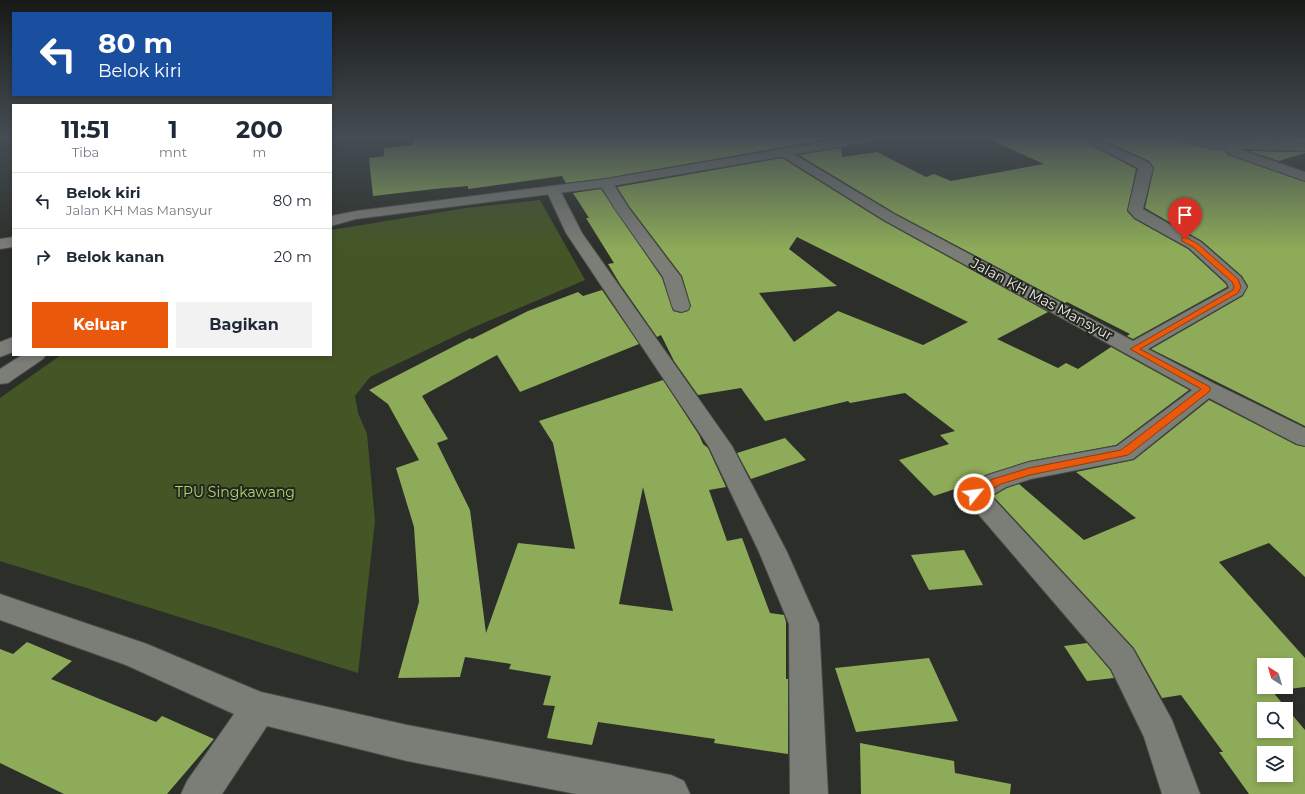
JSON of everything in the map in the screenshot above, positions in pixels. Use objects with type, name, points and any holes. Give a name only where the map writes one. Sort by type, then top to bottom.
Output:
[{"type":"street","points":[[332,212],[426,196],[590,175]]},
{"type":"street","points":[[332,222],[356,215],[606,183],[653,175]]},
{"type":"street","name":"Jalan KH Mas Mansyur","points":[[819,175],[889,218],[1207,389],[1305,438]]},
{"type":"street","points":[[1134,349],[1236,291],[1238,287],[1235,281],[1196,245],[1140,216],[1135,210],[1144,175]]},
{"type":"street","points":[[606,183],[622,209],[672,277],[681,306]]},
{"type":"street","points":[[553,190],[574,233],[720,446],[773,552],[804,624],[809,794]]},
{"type":"street","points":[[0,244],[12,242]]},
{"type":"street","points":[[0,351],[12,344]]},
{"type":"street","points":[[0,378],[34,356]]},
{"type":"street","points":[[1181,794],[1160,732],[1122,659],[1069,598],[974,494],[997,481],[1029,471],[1124,453],[1207,389]]},
{"type":"street","points":[[0,607],[136,654],[259,708],[406,743],[671,794]]},
{"type":"street","points":[[200,794],[259,708]]},
{"type":"green space","name":"TPU Singkawang","points":[[540,200],[585,280],[472,328],[370,377],[355,396],[358,413],[367,434],[375,521],[358,673],[0,561],[0,398],[60,356],[332,356],[332,230],[466,208]]},
{"type":"building","points":[[371,175],[623,175],[566,183],[562,176],[468,189],[468,186],[373,196]]},
{"type":"building","points":[[685,175],[809,175],[883,221],[1048,312],[997,339],[1058,368],[1066,363],[1078,369],[1111,347],[1189,390],[1116,445],[1029,461],[988,474],[964,486],[934,496],[899,460],[949,444],[940,435],[955,431],[905,393],[850,403],[848,401],[765,421],[741,388],[698,395],[674,361],[661,335],[657,337],[620,284],[608,264],[614,263],[586,218],[589,218],[573,193],[601,189],[662,278],[673,311],[681,313],[688,311],[691,306],[682,276],[629,206],[617,187]],"holes":[[[797,237],[968,322],[923,345],[838,311],[794,342],[759,293],[837,286],[789,249]]]},
{"type":"building","points":[[832,175],[922,175],[926,177],[937,175],[951,181],[984,175],[1135,175],[1127,211],[1134,219],[1188,249],[1226,284],[1227,287],[1133,339],[1127,336],[1130,334],[1067,302],[1065,303],[895,213]]},
{"type":"building","points":[[1152,175],[1285,175],[1305,182],[1305,426],[1151,349],[1243,296],[1248,286],[1242,276],[1202,241],[1145,208]]},
{"type":"building","points":[[602,290],[639,344],[520,392],[497,355],[422,396],[448,439],[437,443],[470,510],[486,633],[518,543],[575,549],[553,443],[539,421],[663,380],[699,435],[703,444],[708,448],[726,487],[709,490],[727,541],[742,538],[770,613],[784,615],[786,622],[786,679],[788,679],[788,754],[714,743],[715,739],[598,722],[592,745],[547,738],[555,706],[543,705],[551,676],[509,669],[511,664],[465,657],[460,677],[398,678],[419,602],[414,527],[396,468],[419,460],[388,404],[369,390],[470,338],[472,339],[528,311],[578,292],[583,296]],"holes":[[[643,487],[673,611],[619,604]]]},
{"type":"building","points":[[1209,400],[1296,445],[1305,447],[1305,577],[1269,543],[1219,562],[1305,658],[1305,687],[1293,688],[1293,658],[1257,658],[1257,694],[1275,694],[1281,702],[1257,702],[1257,738],[1293,738],[1293,716],[1305,730],[1305,794],[1249,794],[1219,752],[1223,752],[1181,695],[1162,698],[1134,648],[993,496],[1007,488],[1019,484],[1084,540],[1136,518],[1076,472],[1134,460]]},
{"type":"building","points":[[785,438],[806,460],[751,479],[737,453]]},
{"type":"building","points":[[964,550],[983,585],[929,590],[911,555]]},
{"type":"building","points":[[27,642],[72,661],[51,679],[156,722],[162,716],[214,739],[167,794],[64,794],[0,763],[0,649],[13,654]]},
{"type":"building","points":[[1087,643],[1110,670],[1114,678],[1087,681],[1064,646]]},
{"type":"building","points":[[929,658],[958,721],[856,732],[835,668]]},
{"type":"building","points":[[860,743],[954,761],[955,773],[1011,784],[1010,794],[861,794]]},
{"type":"route","points":[[974,494],[997,481],[1029,471],[1124,453],[1207,389],[1134,349],[1236,291],[1238,287],[1235,281],[1196,245],[1185,239]]}]
